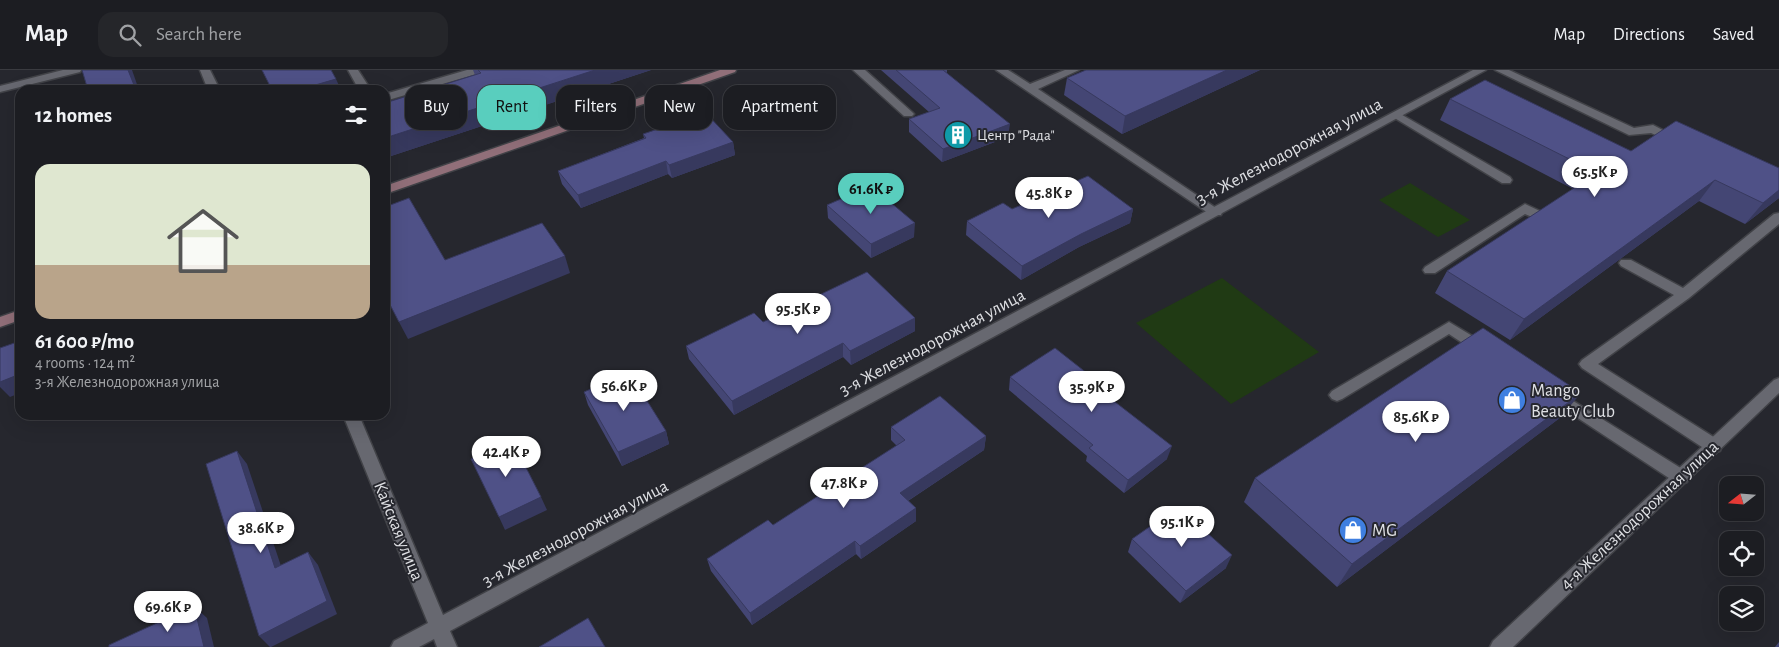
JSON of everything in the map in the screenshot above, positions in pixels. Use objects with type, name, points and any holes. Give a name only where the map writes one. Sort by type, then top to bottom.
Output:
[{"type":"main road","points":[[390,188],[731,70]]},
{"type":"main road","points":[[0,322],[15,317]]},
{"type":"street","points":[[16,85],[76,70]]},
{"type":"street","points":[[205,70],[212,85]]},
{"type":"street","points":[[353,70],[362,85]]},
{"type":"street","points":[[390,96],[448,74],[479,70]]},
{"type":"street","points":[[858,70],[908,114]]},
{"type":"street","points":[[1001,70],[1031,88],[1216,212]]},
{"type":"street","points":[[1031,88],[1074,70]]},
{"type":"street","name":"3-я Железнодорожная улица","points":[[401,647],[1481,70]]},
{"type":"street","points":[[1500,70],[1633,132],[1653,129],[1689,146]]},
{"type":"street","points":[[0,89],[15,85]]},
{"type":"street","points":[[1397,115],[1506,180]]},
{"type":"street","points":[[1430,270],[1525,208],[1537,214]]},
{"type":"street","points":[[1714,446],[1587,364],[1684,295],[1779,217]]},
{"type":"street","points":[[1626,263],[1684,295]]},
{"type":"street","points":[[1337,395],[1449,327],[1498,359]]},
{"type":"street","name":"4-я Железнодорожная улица","points":[[1500,647],[1779,384]]},
{"type":"street","points":[[1539,385],[1681,477]]},
{"type":"street","name":"Кайская улица","points":[[353,420],[446,647]]},
{"type":"green space","points":[[1410,183],[1470,220],[1438,237],[1379,200]]},
{"type":"green space","points":[[1222,278],[1319,352],[1231,404],[1136,323]]},
{"type":"building","points":[[82,70],[128,70],[134,85],[86,85]]},
{"type":"building","points":[[262,70],[331,70],[336,79],[315,85],[270,85]]},
{"type":"building","points":[[478,70],[595,70],[546,86],[477,85],[477,108],[467,111],[467,85],[443,85],[481,73]]},
{"type":"building","points":[[896,70],[943,70],[1010,124],[943,149],[909,119],[940,108]]},
{"type":"building","points":[[1086,70],[1227,70],[1125,116],[1067,78]]},
{"type":"building","points":[[1485,80],[1631,151],[1676,121],[1779,168],[1779,190],[1763,203],[1715,180],[1524,319],[1447,271],[1597,173],[1450,99]]},
{"type":"building","points":[[405,97],[405,130],[410,130],[390,136],[390,101]]},
{"type":"building","points":[[713,121],[733,142],[669,165],[666,161],[578,195],[558,171],[646,138],[643,134],[655,130],[713,130]]},
{"type":"building","points":[[1088,176],[1133,209],[1081,234],[1022,266],[967,221],[1003,203],[1012,209]]},
{"type":"building","points":[[871,186],[915,223],[871,244],[827,205]]},
{"type":"building","points":[[409,198],[445,260],[542,223],[565,256],[399,322],[390,305],[390,205]]},
{"type":"building","points":[[867,272],[915,318],[850,351],[843,343],[732,401],[686,346],[754,313],[763,322]]},
{"type":"building","points":[[1483,328],[1581,393],[1352,564],[1255,478]]},
{"type":"building","points":[[15,343],[15,376],[0,382],[0,348]]},
{"type":"building","points":[[1055,348],[1102,385],[1097,388],[1172,446],[1128,480],[1089,448],[1093,445],[1010,377]]},
{"type":"building","points":[[629,372],[666,431],[618,452],[584,392]]},
{"type":"building","points":[[940,396],[986,436],[900,493],[916,508],[860,546],[855,541],[750,613],[707,559],[768,520],[773,525],[905,440],[891,427]]},
{"type":"building","points":[[512,440],[541,497],[499,517],[471,459]]},
{"type":"building","points":[[237,451],[275,568],[308,552],[327,601],[259,636],[206,464]]},
{"type":"building","points":[[1178,507],[1232,555],[1186,591],[1132,539]]},
{"type":"building","points":[[194,606],[204,647],[109,647],[109,645]]},
{"type":"building","points":[[588,618],[605,647],[539,647]]},
{"type":"place","name":"Центр \"Рада\"","points":[[958,135]]},
{"type":"place","name":"Mango Beauty Club","points":[[1512,400]]},
{"type":"place","name":"MG","points":[[1353,530]]}]
